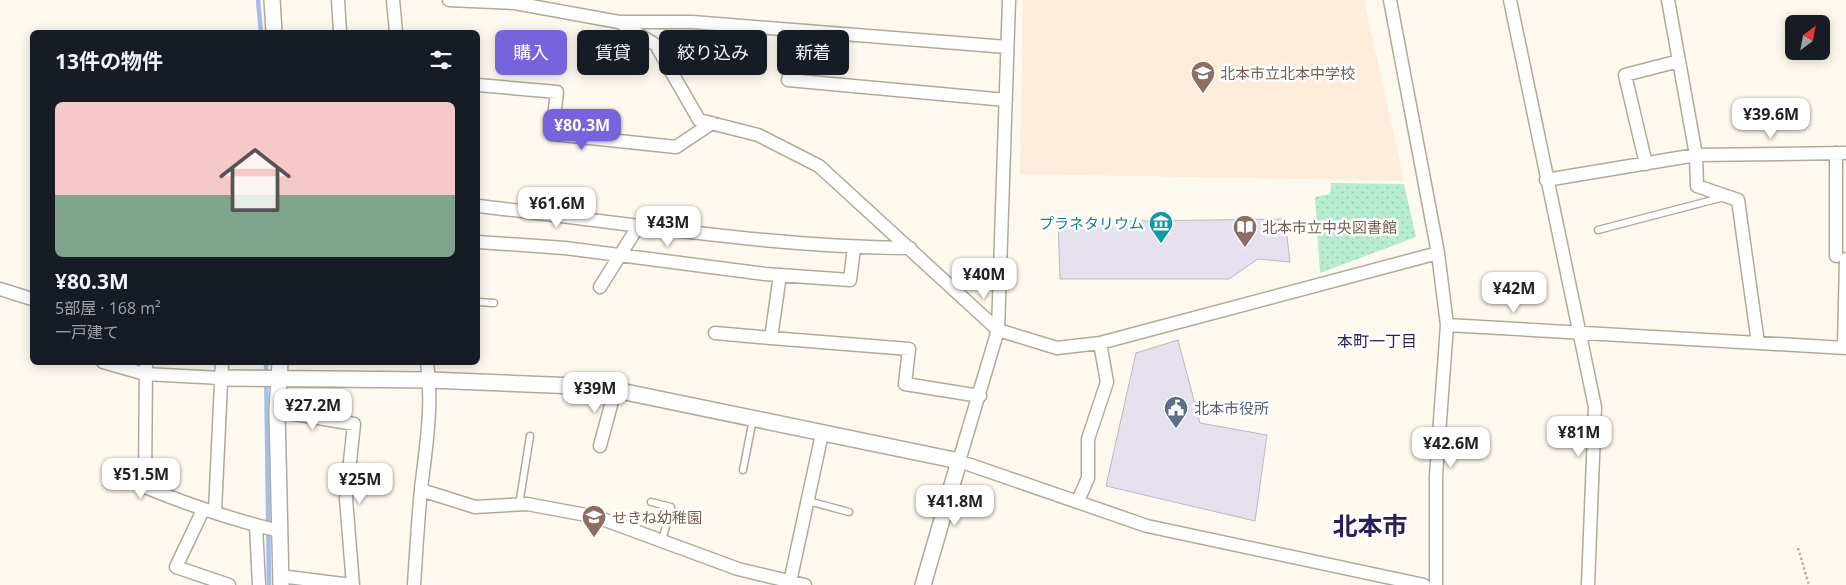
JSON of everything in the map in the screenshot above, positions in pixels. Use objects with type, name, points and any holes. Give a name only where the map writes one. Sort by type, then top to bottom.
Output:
[{"type":"street","points":[[272,0],[274,30]]},
{"type":"street","points":[[338,0],[340,30]]},
{"type":"street","points":[[393,0],[396,30]]},
{"type":"street","points":[[449,0],[514,3],[619,22],[692,22],[794,30]]},
{"type":"street","points":[[923,585],[998,330],[1009,0]]},
{"type":"street","points":[[1390,0],[1438,253],[1447,325],[1436,476],[1436,585]]},
{"type":"street","points":[[1510,0],[1546,180],[1596,407],[1588,585]]},
{"type":"street","points":[[1668,0],[1696,155],[1697,186],[1738,200],[1758,343]]},
{"type":"street","points":[[619,22],[656,45],[699,120],[758,135],[819,166],[998,330],[1057,348],[1100,343],[1438,253]]},
{"type":"street","points":[[849,34],[1007,47]]},
{"type":"street","points":[[1646,164],[1624,74],[1679,61]]},
{"type":"street","points":[[790,75],[788,80],[1006,100]]},
{"type":"street","points":[[480,85],[557,92],[552,134],[676,148],[712,123]]},
{"type":"street","points":[[1447,325],[1579,331],[1845,348],[1841,258],[1841,153],[1696,155],[1546,180]]},
{"type":"street","points":[[480,206],[639,224],[725,236],[854,248],[910,248]]},
{"type":"street","points":[[600,287],[639,224]]},
{"type":"street","points":[[480,242],[565,248],[780,275],[850,280],[854,248]]},
{"type":"street","points":[[771,338],[780,275]]},
{"type":"street","points":[[0,290],[30,298]]},
{"type":"street","points":[[715,333],[909,349],[905,384],[980,396]]},
{"type":"street","points":[[1078,501],[1088,478],[1088,440],[1107,382],[1100,343]]},
{"type":"street","points":[[124,365],[221,378],[280,370],[430,380],[602,387],[959,461],[1147,526],[1424,585]]},
{"type":"street","points":[[222,365],[209,510],[176,567],[230,585]]},
{"type":"street","points":[[414,585],[421,490],[428,441],[430,380],[428,365]]},
{"type":"street","points":[[146,368],[144,487],[209,510],[280,531]]},
{"type":"street","points":[[277,411],[354,424],[346,498],[352,585],[280,580],[277,411],[280,370]]},
{"type":"street","points":[[600,446],[616,390]]},
{"type":"street","points":[[790,582],[822,434]]},
{"type":"street","points":[[421,490],[475,507],[519,505],[597,517],[738,569],[805,585]]},
{"type":"street","points":[[256,525],[259,585]]},
{"type":"lane","points":[[1598,230],[1728,196]]},
{"type":"lane","points":[[480,302],[494,303]]},
{"type":"lane","points":[[743,470],[752,419]]},
{"type":"lane","points":[[519,505],[530,436]]},
{"type":"lane","points":[[808,501],[850,512]]},
{"type":"lane","points":[[651,502],[671,507],[662,541]]},
{"type":"path","points":[[1798,548],[1809,585]]},
{"type":"shaded area","name":"北本市立北本中学校","points":[[1023,0],[1364,0],[1404,181],[1020,174]]},
{"type":"green space","points":[[1331,183],[1404,184],[1416,237],[1320,273],[1315,197],[1330,194]]},
{"type":"building","points":[[1285,219],[1290,262],[1258,259],[1229,279],[1060,279],[1058,222]]},
{"type":"building","name":"北本市役所","points":[[1178,340],[1200,423],[1267,435],[1255,521],[1106,486],[1136,353]]},
{"type":"waterway","points":[[258,0],[261,30]]},
{"type":"waterway","points":[[266,365],[269,585]]},
{"type":"place","name":"北本市立北本中学校","points":[[1203,94]]},
{"type":"place","name":"プラネタリウム","points":[[1161,244]]},
{"type":"place","name":"北本市立中央図書館","points":[[1245,248]]},
{"type":"place","name":"北本市役所","points":[[1176,429]]},
{"type":"place","name":"せきね幼稚園","points":[[594,538]]},
{"type":"district","name":"本町一丁目","points":[[1377,341]]},
{"type":"district","name":"北本市","points":[[1370,525]]}]
